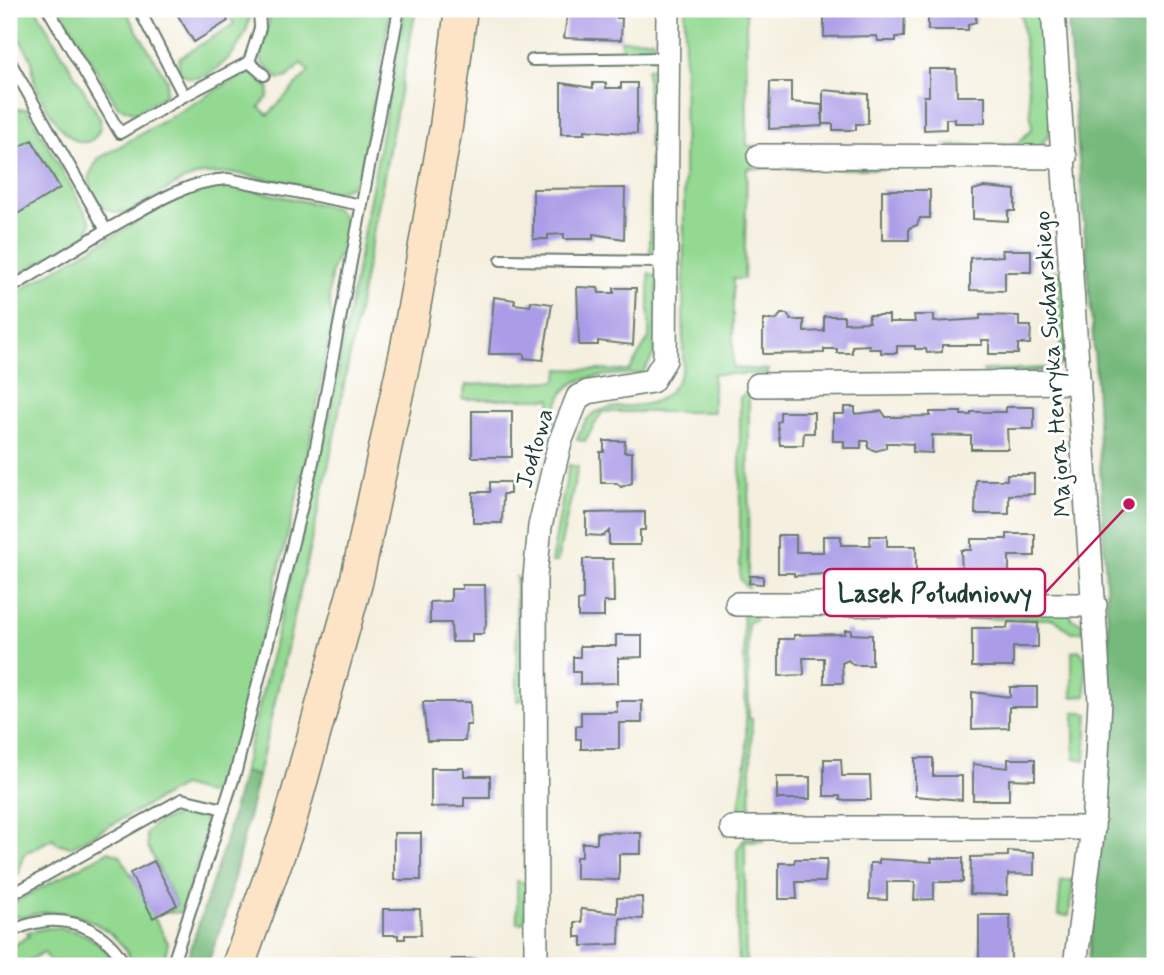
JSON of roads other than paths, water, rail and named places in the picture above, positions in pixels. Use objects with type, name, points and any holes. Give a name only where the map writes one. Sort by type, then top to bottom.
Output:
[{"type":"main road","points":[[238,966],[289,824],[356,583],[412,320],[446,127],[461,9]]},
{"type":"street","name":"Jodłowa","points":[[536,966],[535,577],[540,527],[560,442],[578,397],[587,392],[645,383],[659,375],[665,360],[668,336],[668,9]]},
{"type":"street","name":"Majora Henryka Sucharskiego","points":[[1053,9],[1095,605],[1100,736],[1093,828],[1075,966]]},
{"type":"street","points":[[759,156],[1065,157]]},
{"type":"street","points":[[758,385],[1079,382]]},
{"type":"street","points":[[737,604],[1095,605]]},
{"type":"street","points":[[733,828],[1093,828]]},
{"type":"lane","points":[[48,9],[120,133],[248,62],[260,27],[259,9]]},
{"type":"lane","points":[[147,9],[141,13],[184,96]]},
{"type":"lane","points":[[172,966],[236,771],[313,463],[398,9]]},
{"type":"lane","points":[[532,60],[668,58]]},
{"type":"lane","points":[[9,60],[106,230]]},
{"type":"lane","points":[[248,62],[264,75]]},
{"type":"lane","points":[[9,289],[106,230],[187,186],[209,180],[238,180],[362,205]]},
{"type":"lane","points":[[501,260],[668,262]]},
{"type":"lane","points":[[9,896],[182,799],[224,809]]},
{"type":"lane","points":[[9,933],[39,921],[69,922],[101,935],[113,946],[125,966]]},
{"type":"place","name":"Lasek Południowy","points":[[1129,504]]}]
